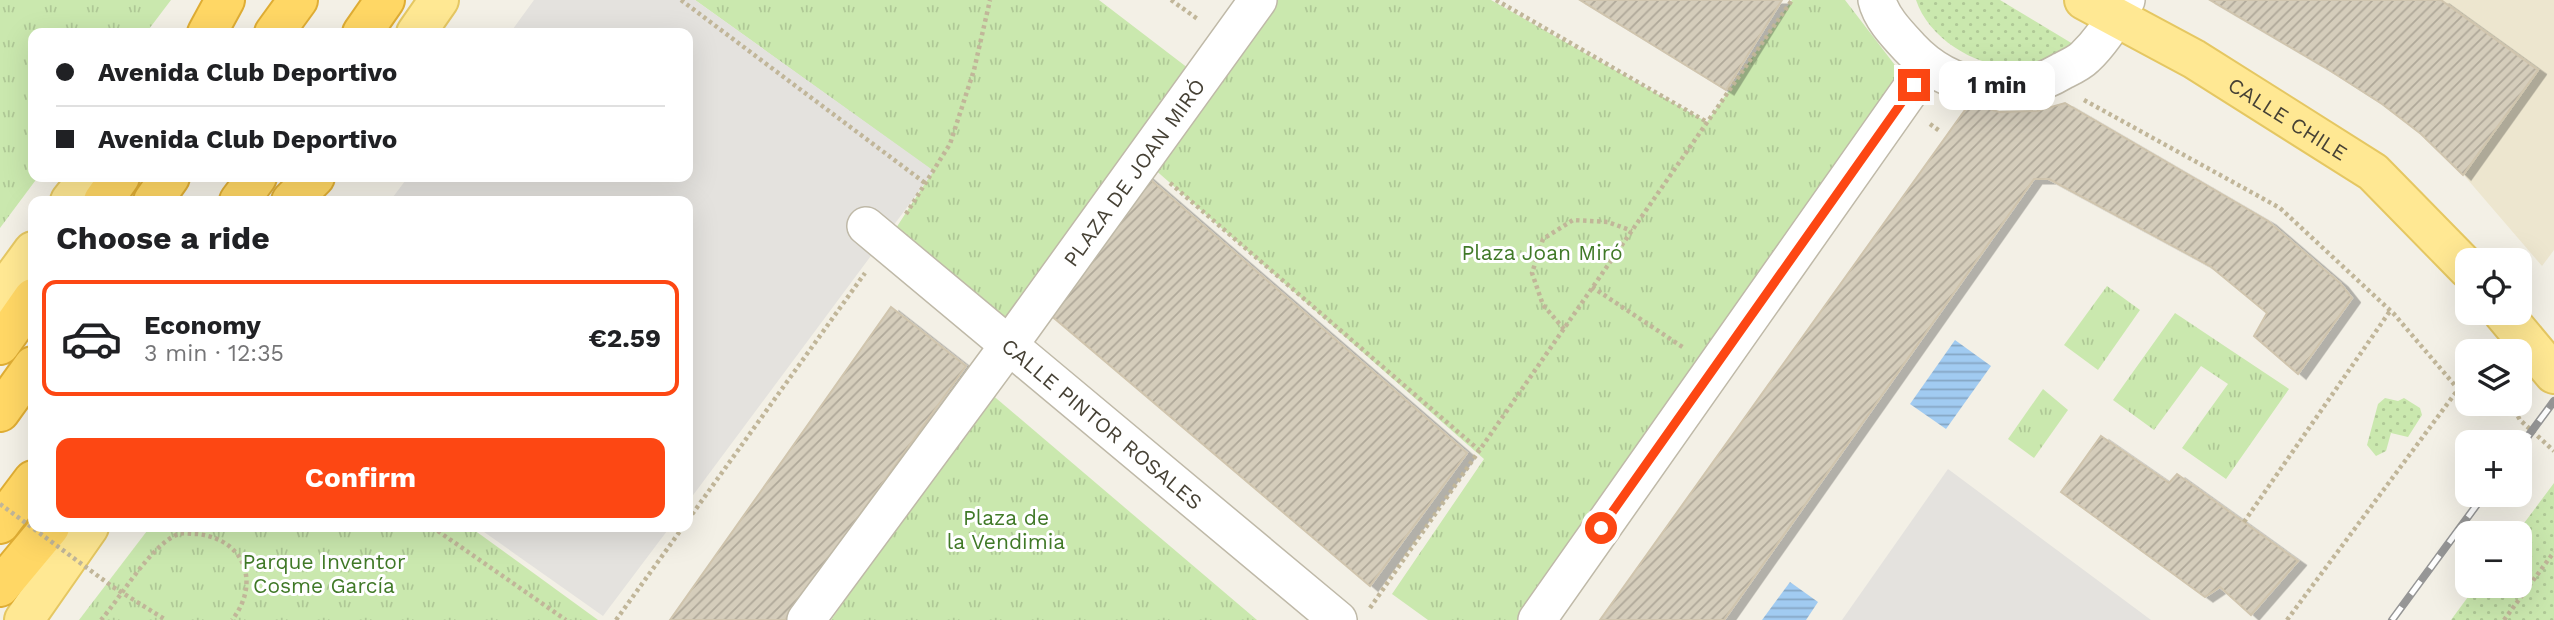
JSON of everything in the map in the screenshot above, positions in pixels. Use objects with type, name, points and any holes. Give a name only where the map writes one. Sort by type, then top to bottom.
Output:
[{"type":"highway","points":[[209,28],[222,0]]},
{"type":"highway","points":[[278,28],[298,0]]},
{"type":"highway","points":[[365,28],[384,0]]},
{"type":"highway","points":[[296,196],[311,182]]},
{"type":"highway","points":[[0,345],[28,305]]},
{"type":"highway","points":[[0,412],[28,373]]},
{"type":"highway","points":[[0,524],[28,487]]},
{"type":"highway","points":[[0,587],[46,532]]},
{"type":"main road","points":[[199,28],[222,0]]},
{"type":"main road","points":[[419,28],[439,0]]},
{"type":"main road","name":"CALLE CHILE","points":[[2109,6],[2373,172],[2455,256]]},
{"type":"main road","points":[[74,196],[85,182]]},
{"type":"main road","points":[[0,296],[28,258]]},
{"type":"main road","points":[[2513,325],[2554,374]]},
{"type":"main road","points":[[24,620],[86,532]]},
{"type":"street","name":"PLAZA DE JOAN MIRÓ","points":[[1009,345],[1258,0]]},
{"type":"street","points":[[1877,0],[1896,32],[1927,66],[1967,85],[2012,89],[2045,81],[2084,58],[2109,6]]},
{"type":"street","points":[[1536,620],[1927,66]]},
{"type":"street","name":"CALLE PINTOR ROSALES","points":[[866,226],[1009,345],[1354,614]]},
{"type":"street","points":[[806,620],[1009,345]]},
{"type":"path","points":[[681,0],[925,183]]},
{"type":"path","points":[[1496,0],[1707,122]]},
{"type":"path","points":[[1354,614],[1479,450],[1792,0]]},
{"type":"path","points":[[2074,95],[2280,208],[2390,311],[2455,386]]},
{"type":"path","points":[[1143,159],[1479,450]]},
{"type":"path","points":[[1564,328],[1543,305],[1532,273],[1543,239],[1573,220],[1608,222],[1632,231]]},
{"type":"path","points":[[1592,287],[1714,368]]},
{"type":"path","points":[[2244,522],[2390,311]]},
{"type":"path","points":[[2287,620],[2455,393]]},
{"type":"path","points":[[2518,416],[2554,452]]},
{"type":"path","points":[[0,504],[28,525]]},
{"type":"path","points":[[38,532],[113,587],[166,620]]},
{"type":"path","points":[[439,532],[566,620]]},
{"type":"path","points":[[616,620],[679,532]]},
{"type":"path","points":[[101,620],[160,546],[177,534],[208,536],[236,551],[246,569],[247,583],[244,597],[232,620]]},
{"type":"path","points":[[2504,620],[2554,552]]},
{"type":"shaded area","points":[[534,0],[695,0],[934,171],[693,495],[693,196],[394,196],[404,182],[693,182],[693,28],[514,28]]},
{"type":"shaded area","points":[[2441,0],[2554,0],[2554,250],[2542,266],[2532,254],[2532,248],[2527,248],[2462,173],[2537,69]]},
{"type":"shaded area","points":[[1948,469],[2151,620],[1842,620]]},
{"type":"shaded area","points":[[484,532],[666,532],[603,616]]},
{"type":"green space","points":[[0,0],[171,0],[150,28],[28,28],[28,182],[34,182],[0,228]]},
{"type":"green space","name":"Plaza Joan Miró","points":[[695,0],[1099,0],[1201,78],[1258,0],[1491,0],[1707,122],[1792,0],[1845,0],[1901,73],[1527,620],[1428,620],[1392,594],[1484,459],[1144,160],[1009,345],[887,242],[933,171]]},
{"type":"green space","points":[[1916,0],[2000,0],[2073,44],[2033,64],[1998,65],[1980,60],[1963,53],[1934,30],[1923,16]]},
{"type":"green space","points":[[2107,286],[2140,310],[2098,370],[2064,345]]},
{"type":"green space","points":[[2175,313],[2289,389],[2226,479],[2182,448],[2228,384],[2201,366],[2154,430],[2113,400]]},
{"type":"green space","points":[[2043,389],[2068,410],[2034,458],[2008,439]]},
{"type":"green space","name":"Plaza de la Vendimia","points":[[990,393],[1257,620],[831,620]]},
{"type":"green space","points":[[2385,398],[2398,401],[2404,398],[2420,408],[2422,415],[2408,437],[2391,433],[2386,451],[2376,456],[2367,445],[2378,404]]},
{"type":"green space","points":[[2554,483],[2554,620],[2451,620],[2467,598],[2532,598],[2532,521],[2526,521]]},
{"type":"green space","name":"Parque Inventor Cosme García","points":[[146,532],[477,532],[598,620],[79,620]]},
{"type":"water","points":[[1955,340],[1991,366],[1946,429],[1910,404]]},
{"type":"water","points":[[1790,582],[1818,602],[1806,620],[1762,620]]},
{"type":"building","points":[[1580,0],[1782,0],[1726,90]]},
{"type":"building","points":[[2210,0],[2441,0],[2538,70],[2463,175],[2421,134],[2382,104]]},
{"type":"building","points":[[1970,103],[1999,112],[2037,111],[2065,103],[2268,221],[2340,283],[2352,298],[2298,374],[2254,336],[2267,313],[2210,266],[2049,179],[2034,179],[1724,620],[1600,620]]},
{"type":"building","points":[[1145,175],[1467,453],[1370,586],[1041,307]]},
{"type":"building","points":[[891,307],[966,366],[785,620],[670,620]]},
{"type":"building","points":[[2101,436],[2169,483],[2177,474],[2298,561],[2251,615],[2220,587],[2205,597],[2061,492]]},
{"type":"railway","points":[[2532,431],[2554,401]]},
{"type":"railway","points":[[2392,620],[2475,507]]},
{"type":"route","points":[[1601,528],[1914,85]]}]
